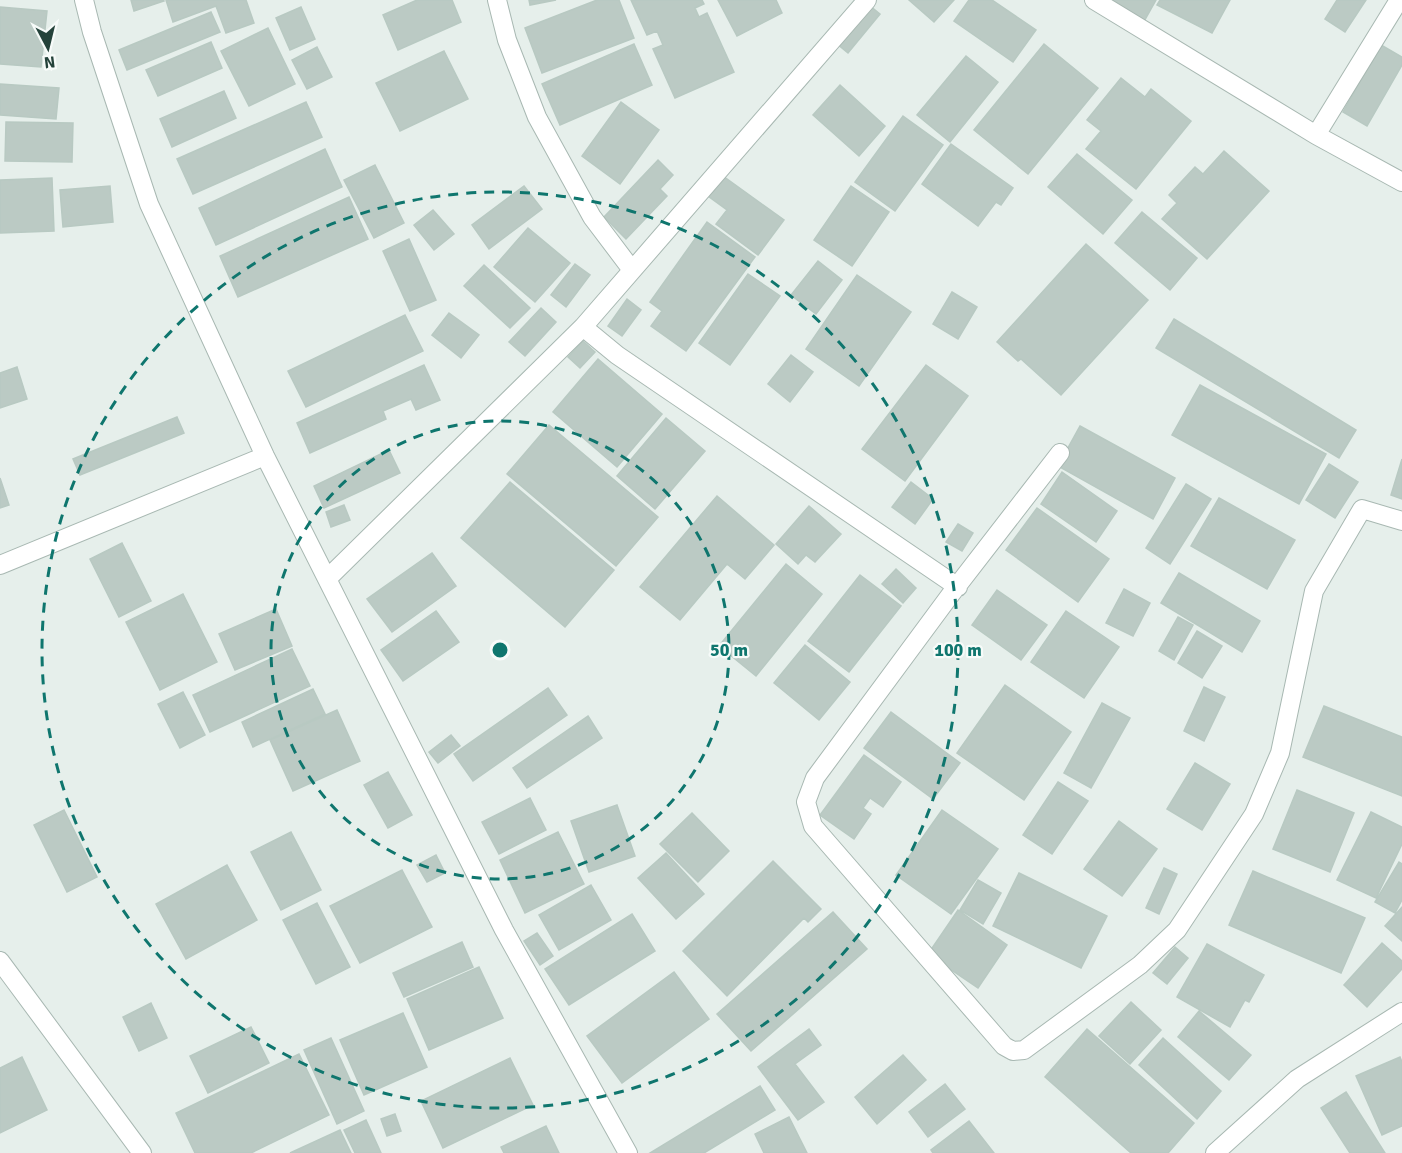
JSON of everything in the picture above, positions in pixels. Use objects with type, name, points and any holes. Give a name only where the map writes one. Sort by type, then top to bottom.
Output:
[{"type":"street","points":[[84,0],[112,96],[149,204],[265,456],[504,930],[628,1153]]},
{"type":"street","points":[[496,0],[507,40],[537,117],[592,217],[632,270]]},
{"type":"street","points":[[328,578],[583,327],[867,0]]},
{"type":"street","points":[[1094,0],[1316,135],[1402,182]]},
{"type":"street","points":[[1316,135],[1399,0]]},
{"type":"street","points":[[583,327],[617,354],[958,587]]},
{"type":"street","points":[[1060,453],[815,778],[806,801],[813,826],[1004,1046],[1013,1051],[1024,1050],[1140,965],[1177,930],[1254,814],[1280,753],[1314,591],[1362,508],[1402,521]]},
{"type":"street","points":[[0,565],[265,456]]},
{"type":"street","points":[[0,961],[142,1153]]},
{"type":"street","points":[[1215,1153],[1297,1079],[1402,1012]]},
{"type":"building","points":[[131,0],[163,0],[164,1],[134,11]]},
{"type":"building","points":[[166,0],[246,0],[254,23],[226,33],[216,6],[173,22]]},
{"type":"building","points":[[417,0],[452,0],[461,22],[398,50],[383,15]]},
{"type":"building","points":[[529,0],[556,0],[530,5]]},
{"type":"building","points":[[597,0],[619,0],[634,38],[542,73],[525,28]]},
{"type":"building","points":[[631,0],[702,0],[704,4],[695,8],[699,17],[707,13],[734,72],[675,98],[653,49],[663,45],[657,31],[647,35]]},
{"type":"building","points":[[718,0],[776,0],[782,13],[737,36]]},
{"type":"building","points":[[909,0],[954,0],[934,22]]},
{"type":"building","points":[[969,0],[992,0],[1036,30],[1013,62],[954,21]]},
{"type":"building","points":[[1096,0],[1156,0],[1142,25]]},
{"type":"building","points":[[1160,0],[1230,0],[1212,33],[1157,5]]},
{"type":"building","points":[[1337,0],[1366,0],[1345,32],[1325,19]]},
{"type":"building","points":[[869,5],[880,14],[848,53],[837,44]]},
{"type":"building","points":[[0,7],[47,11],[41,67],[0,64]]},
{"type":"building","points":[[301,7],[315,39],[290,50],[276,18]]},
{"type":"building","points":[[211,12],[220,32],[127,70],[119,50]]},
{"type":"building","points":[[268,28],[295,84],[249,106],[221,51]]},
{"type":"building","points":[[211,42],[222,68],[158,96],[146,70]]},
{"type":"building","points":[[634,44],[652,85],[560,125],[542,84]]},
{"type":"building","points":[[1044,44],[1098,88],[1028,174],[974,130]]},
{"type":"building","points":[[1381,45],[1402,57],[1402,65],[1367,126],[1343,112]]},
{"type":"building","points":[[317,47],[332,77],[307,89],[292,60]]},
{"type":"building","points":[[444,51],[468,99],[400,131],[376,83]]},
{"type":"building","points":[[966,56],[998,82],[950,142],[917,115]]},
{"type":"building","points":[[1121,78],[1145,97],[1151,89],[1191,121],[1136,189],[1086,149],[1101,131],[1087,120]]},
{"type":"building","points":[[0,84],[59,88],[56,119],[0,115]]},
{"type":"building","points":[[840,85],[885,126],[859,156],[813,115]]},
{"type":"building","points":[[224,91],[236,118],[172,147],[160,119]]},
{"type":"building","points":[[306,102],[322,137],[193,194],[177,159]]},
{"type":"building","points":[[621,102],[659,130],[620,184],[582,156]]},
{"type":"building","points":[[903,116],[943,145],[895,211],[855,182]]},
{"type":"building","points":[[6,122],[73,123],[72,162],[5,161]]},
{"type":"building","points":[[951,144],[1013,188],[1001,205],[996,202],[978,226],[922,184]]},
{"type":"building","points":[[325,149],[342,187],[216,245],[199,208]]},
{"type":"building","points":[[1224,151],[1269,191],[1207,259],[1162,219],[1177,203],[1169,195],[1195,167],[1203,174]]},
{"type":"building","points":[[1077,154],[1132,200],[1103,234],[1048,187]]},
{"type":"building","points":[[658,160],[673,175],[660,189],[667,196],[626,239],[604,217]]},
{"type":"building","points":[[375,165],[404,223],[374,238],[344,180]]},
{"type":"building","points":[[723,176],[784,220],[758,255],[716,224],[727,210],[708,196]]},
{"type":"building","points":[[52,178],[54,231],[0,233],[0,180]]},
{"type":"building","points":[[110,186],[113,222],[63,227],[60,190]]},
{"type":"building","points":[[524,186],[542,209],[489,249],[472,225]]},
{"type":"building","points":[[851,186],[889,212],[852,266],[814,240]]},
{"type":"building","points":[[349,197],[368,239],[238,297],[220,256]]},
{"type":"building","points":[[433,210],[454,234],[434,250],[414,225]]},
{"type":"building","points":[[1142,212],[1197,258],[1170,290],[1115,243]]},
{"type":"building","points":[[707,222],[755,257],[686,351],[651,326],[662,311],[650,302]]},
{"type":"building","points":[[528,228],[570,263],[535,302],[494,267]]},
{"type":"building","points":[[409,239],[436,300],[410,311],[383,251]]},
{"type":"building","points":[[1086,244],[1148,300],[1061,395],[1021,359],[1018,361],[997,342]]},
{"type":"building","points":[[818,261],[842,280],[816,314],[791,295]]},
{"type":"building","points":[[575,264],[590,275],[566,307],[551,295]]},
{"type":"building","points":[[484,265],[530,308],[510,328],[464,286]]},
{"type":"building","points":[[748,274],[780,296],[730,365],[699,343]]},
{"type":"building","points":[[857,275],[911,312],[859,386],[806,349]]},
{"type":"building","points":[[952,292],[977,307],[958,339],[933,324]]},
{"type":"building","points":[[627,299],[641,310],[622,336],[608,326]]},
{"type":"building","points":[[541,308],[556,322],[525,356],[509,342]]},
{"type":"building","points":[[449,313],[479,335],[461,358],[432,335]]},
{"type":"building","points":[[405,315],[423,351],[306,407],[288,371]]},
{"type":"building","points":[[1174,319],[1356,430],[1339,458],[1156,348]]},
{"type":"building","points":[[583,341],[595,352],[580,368],[568,357]]},
{"type":"building","points":[[791,355],[813,372],[790,402],[768,384]]},
{"type":"building","points":[[598,359],[662,414],[617,467],[553,412]]},
{"type":"building","points":[[424,365],[440,400],[416,410],[411,399],[383,411],[386,419],[310,453],[297,423]]},
{"type":"building","points":[[926,365],[968,396],[905,481],[862,449]]},
{"type":"building","points":[[17,367],[27,399],[0,408],[0,373]]},
{"type":"building","points":[[1200,385],[1326,454],[1299,504],[1172,435]]},
{"type":"building","points":[[177,417],[184,433],[80,475],[73,459]]},
{"type":"building","points":[[666,418],[705,451],[655,509],[617,476]]},
{"type":"building","points":[[549,425],[658,517],[616,566],[507,474]]},
{"type":"building","points":[[1080,426],[1175,478],[1153,519],[1058,466]]},
{"type":"building","points":[[389,450],[400,473],[324,508],[314,486]]},
{"type":"building","points":[[1402,459],[1402,499],[1391,495]]},
{"type":"building","points":[[1329,464],[1358,482],[1335,518],[1306,500]]},
{"type":"building","points":[[1062,472],[1117,511],[1096,542],[1041,504]]},
{"type":"building","points":[[0,478],[9,505],[0,508]]},
{"type":"building","points":[[510,482],[614,570],[565,627],[461,538]]},
{"type":"building","points":[[911,482],[933,499],[915,524],[892,507]]},
{"type":"building","points":[[1186,484],[1211,499],[1170,564],[1146,548]]},
{"type":"building","points":[[717,496],[774,545],[745,579],[727,564],[680,620],[640,587]]},
{"type":"building","points":[[1219,498],[1295,540],[1267,589],[1191,546]]},
{"type":"building","points":[[344,505],[350,520],[331,527],[326,512]]},
{"type":"building","points":[[809,506],[841,534],[815,562],[806,555],[798,564],[776,544]]},
{"type":"building","points":[[1037,508],[1109,559],[1078,602],[1006,550]]},
{"type":"building","points":[[958,524],[973,533],[962,551],[946,542]]},
{"type":"building","points":[[122,543],[151,601],[119,617],[90,559]]},
{"type":"building","points":[[432,553],[456,586],[392,632],[367,599]]},
{"type":"building","points":[[786,564],[822,594],[756,676],[719,646]]},
{"type":"building","points":[[896,569],[916,588],[903,603],[882,584]]},
{"type":"building","points":[[1179,573],[1260,621],[1242,652],[1161,603]]},
{"type":"building","points":[[860,575],[901,606],[849,672],[808,641]]},
{"type":"building","points":[[1124,589],[1150,603],[1133,636],[1106,623]]},
{"type":"building","points":[[997,590],[1047,625],[1021,660],[972,625]]},
{"type":"building","points":[[183,594],[217,662],[160,690],[126,622]]},
{"type":"building","points":[[276,609],[292,646],[235,670],[219,634]]},
{"type":"building","points":[[436,611],[459,642],[403,681],[381,650]]},
{"type":"building","points":[[1066,611],[1119,647],[1084,698],[1031,662]]},
{"type":"building","points":[[1178,617],[1193,625],[1174,660],[1159,651]]},
{"type":"building","points":[[1197,631],[1222,646],[1202,678],[1178,663]]},
{"type":"building","points":[[805,645],[850,682],[819,720],[774,683]]},
{"type":"building","points":[[292,649],[310,686],[210,732],[193,695]]},
{"type":"building","points":[[1005,685],[1071,732],[1024,800],[957,753]]},
{"type":"building","points":[[1204,687],[1225,697],[1204,741],[1184,731]]},
{"type":"building","points":[[548,688],[567,715],[473,781],[454,754]]},
{"type":"building","points":[[313,689],[325,714],[253,747],[242,722]]},
{"type":"building","points":[[183,692],[205,735],[180,748],[158,704]]},
{"type":"building","points":[[1102,703],[1130,718],[1091,788],[1064,773]]},
{"type":"building","points":[[1324,706],[1402,737],[1402,796],[1303,757]]},
{"type":"building","points":[[337,710],[360,761],[293,791],[270,740]]},
{"type":"building","points":[[891,712],[960,763],[933,799],[864,748]]},
{"type":"building","points":[[588,716],[602,738],[527,788],[513,768]]},
{"type":"building","points":[[451,735],[460,746],[438,763],[429,752]]},
{"type":"building","points":[[864,755],[901,782],[883,807],[870,798],[863,808],[871,814],[854,839],[820,815]]},
{"type":"building","points":[[1195,763],[1230,784],[1202,830],[1167,809]]},
{"type":"building","points":[[388,772],[412,815],[388,828],[364,785]]},
{"type":"building","points":[[1058,782],[1088,801],[1052,854],[1023,835]]},
{"type":"building","points":[[1297,790],[1354,813],[1330,872],[1273,849]]},
{"type":"building","points":[[530,798],[546,830],[499,854],[482,822]]},
{"type":"building","points":[[617,805],[635,856],[589,872],[571,821]]},
{"type":"building","points":[[64,810],[97,877],[67,892],[34,825]]},
{"type":"building","points":[[942,810],[998,849],[951,914],[896,875]]},
{"type":"building","points":[[1371,812],[1402,827],[1402,844],[1376,898],[1337,880]]},
{"type":"building","points":[[692,813],[729,851],[698,882],[660,844]]},
{"type":"building","points":[[1119,821],[1157,849],[1122,896],[1084,869]]},
{"type":"building","points":[[291,832],[321,890],[281,910],[251,852]]},
{"type":"building","points":[[558,832],[584,884],[525,913],[500,860]]},
{"type":"building","points":[[666,853],[704,894],[676,919],[638,878]]},
{"type":"building","points":[[436,855],[445,873],[427,882],[417,865]]},
{"type":"building","points":[[773,861],[821,909],[808,922],[804,918],[727,996],[683,951]]},
{"type":"building","points":[[1399,862],[1402,864],[1402,900],[1395,913],[1375,902]]},
{"type":"building","points":[[227,865],[257,920],[186,959],[156,904]]},
{"type":"building","points":[[1164,868],[1177,874],[1159,914],[1146,908]]},
{"type":"building","points":[[402,870],[432,927],[360,963],[330,906]]},
{"type":"building","points":[[1253,871],[1365,918],[1341,973],[1229,925]]},
{"type":"building","points":[[1019,873],[1107,916],[1081,968],[993,926]]},
{"type":"building","points":[[978,880],[1001,893],[983,924],[960,910]]},
{"type":"building","points":[[591,885],[611,920],[559,950],[539,915]]},
{"type":"building","points":[[317,903],[350,967],[316,984],[283,920]]},
{"type":"building","points":[[1402,907],[1402,941],[1385,926]]},
{"type":"building","points":[[958,910],[1007,945],[978,988],[928,954]]},
{"type":"building","points":[[833,912],[867,949],[751,1051],[717,1014]]},
{"type":"building","points":[[632,914],[655,951],[569,1005],[545,969]]},
{"type":"building","points":[[537,933],[553,956],[540,965],[524,941]]},
{"type":"building","points":[[462,942],[473,967],[404,997],[393,973]]},
{"type":"building","points":[[1382,943],[1402,961],[1402,969],[1367,1007],[1344,985]]},
{"type":"building","points":[[1207,944],[1264,975],[1249,1002],[1245,1000],[1230,1027],[1177,997]]},
{"type":"building","points":[[1175,947],[1188,958],[1167,984],[1153,973]]},
{"type":"building","points":[[479,967],[503,1018],[429,1050],[407,999]]},
{"type":"building","points":[[674,972],[709,1019],[622,1083],[587,1036]]},
{"type":"building","points":[[1131,1002],[1161,1030],[1130,1064],[1099,1036]]},
{"type":"building","points":[[151,1003],[167,1038],[139,1051],[123,1017]]},
{"type":"building","points":[[1199,1011],[1251,1055],[1229,1080],[1178,1037]]},
{"type":"building","points":[[403,1013],[427,1067],[364,1095],[340,1040]]},
{"type":"building","points":[[251,1027],[269,1063],[208,1093],[190,1056]]},
{"type":"building","points":[[809,1029],[821,1045],[795,1064],[824,1102],[798,1120],[758,1067]]},
{"type":"building","points":[[1087,1029],[1194,1123],[1168,1153],[1131,1153],[1045,1077]]},
{"type":"building","points":[[331,1038],[364,1111],[337,1124],[304,1050]]},
{"type":"building","points":[[1163,1038],[1221,1091],[1197,1119],[1139,1065]]},
{"type":"building","points":[[299,1054],[329,1115],[251,1153],[195,1153],[176,1113]]},
{"type":"building","points":[[903,1055],[926,1080],[877,1124],[855,1097]]},
{"type":"building","points":[[22,1057],[47,1110],[0,1133],[0,1068]]},
{"type":"building","points":[[1400,1057],[1402,1062],[1402,1126],[1382,1135],[1356,1076]]},
{"type":"building","points":[[510,1058],[533,1105],[443,1148],[421,1101]]},
{"type":"building","points":[[945,1084],[965,1109],[928,1137],[909,1112]]},
{"type":"building","points":[[760,1086],[775,1110],[704,1153],[650,1153]]},
{"type":"building","points":[[1346,1092],[1385,1153],[1350,1153],[1321,1108]]},
{"type":"building","points":[[395,1114],[401,1131],[387,1136],[381,1119]]},
{"type":"building","points":[[789,1117],[807,1153],[764,1153],[755,1134]]},
{"type":"building","points":[[366,1120],[381,1153],[355,1153],[344,1130]]},
{"type":"building","points":[[969,1121],[994,1153],[933,1153],[931,1150]]},
{"type":"building","points":[[546,1126],[559,1153],[504,1153],[501,1147]]},
{"type":"building","points":[[340,1130],[351,1153],[290,1153]]}]
